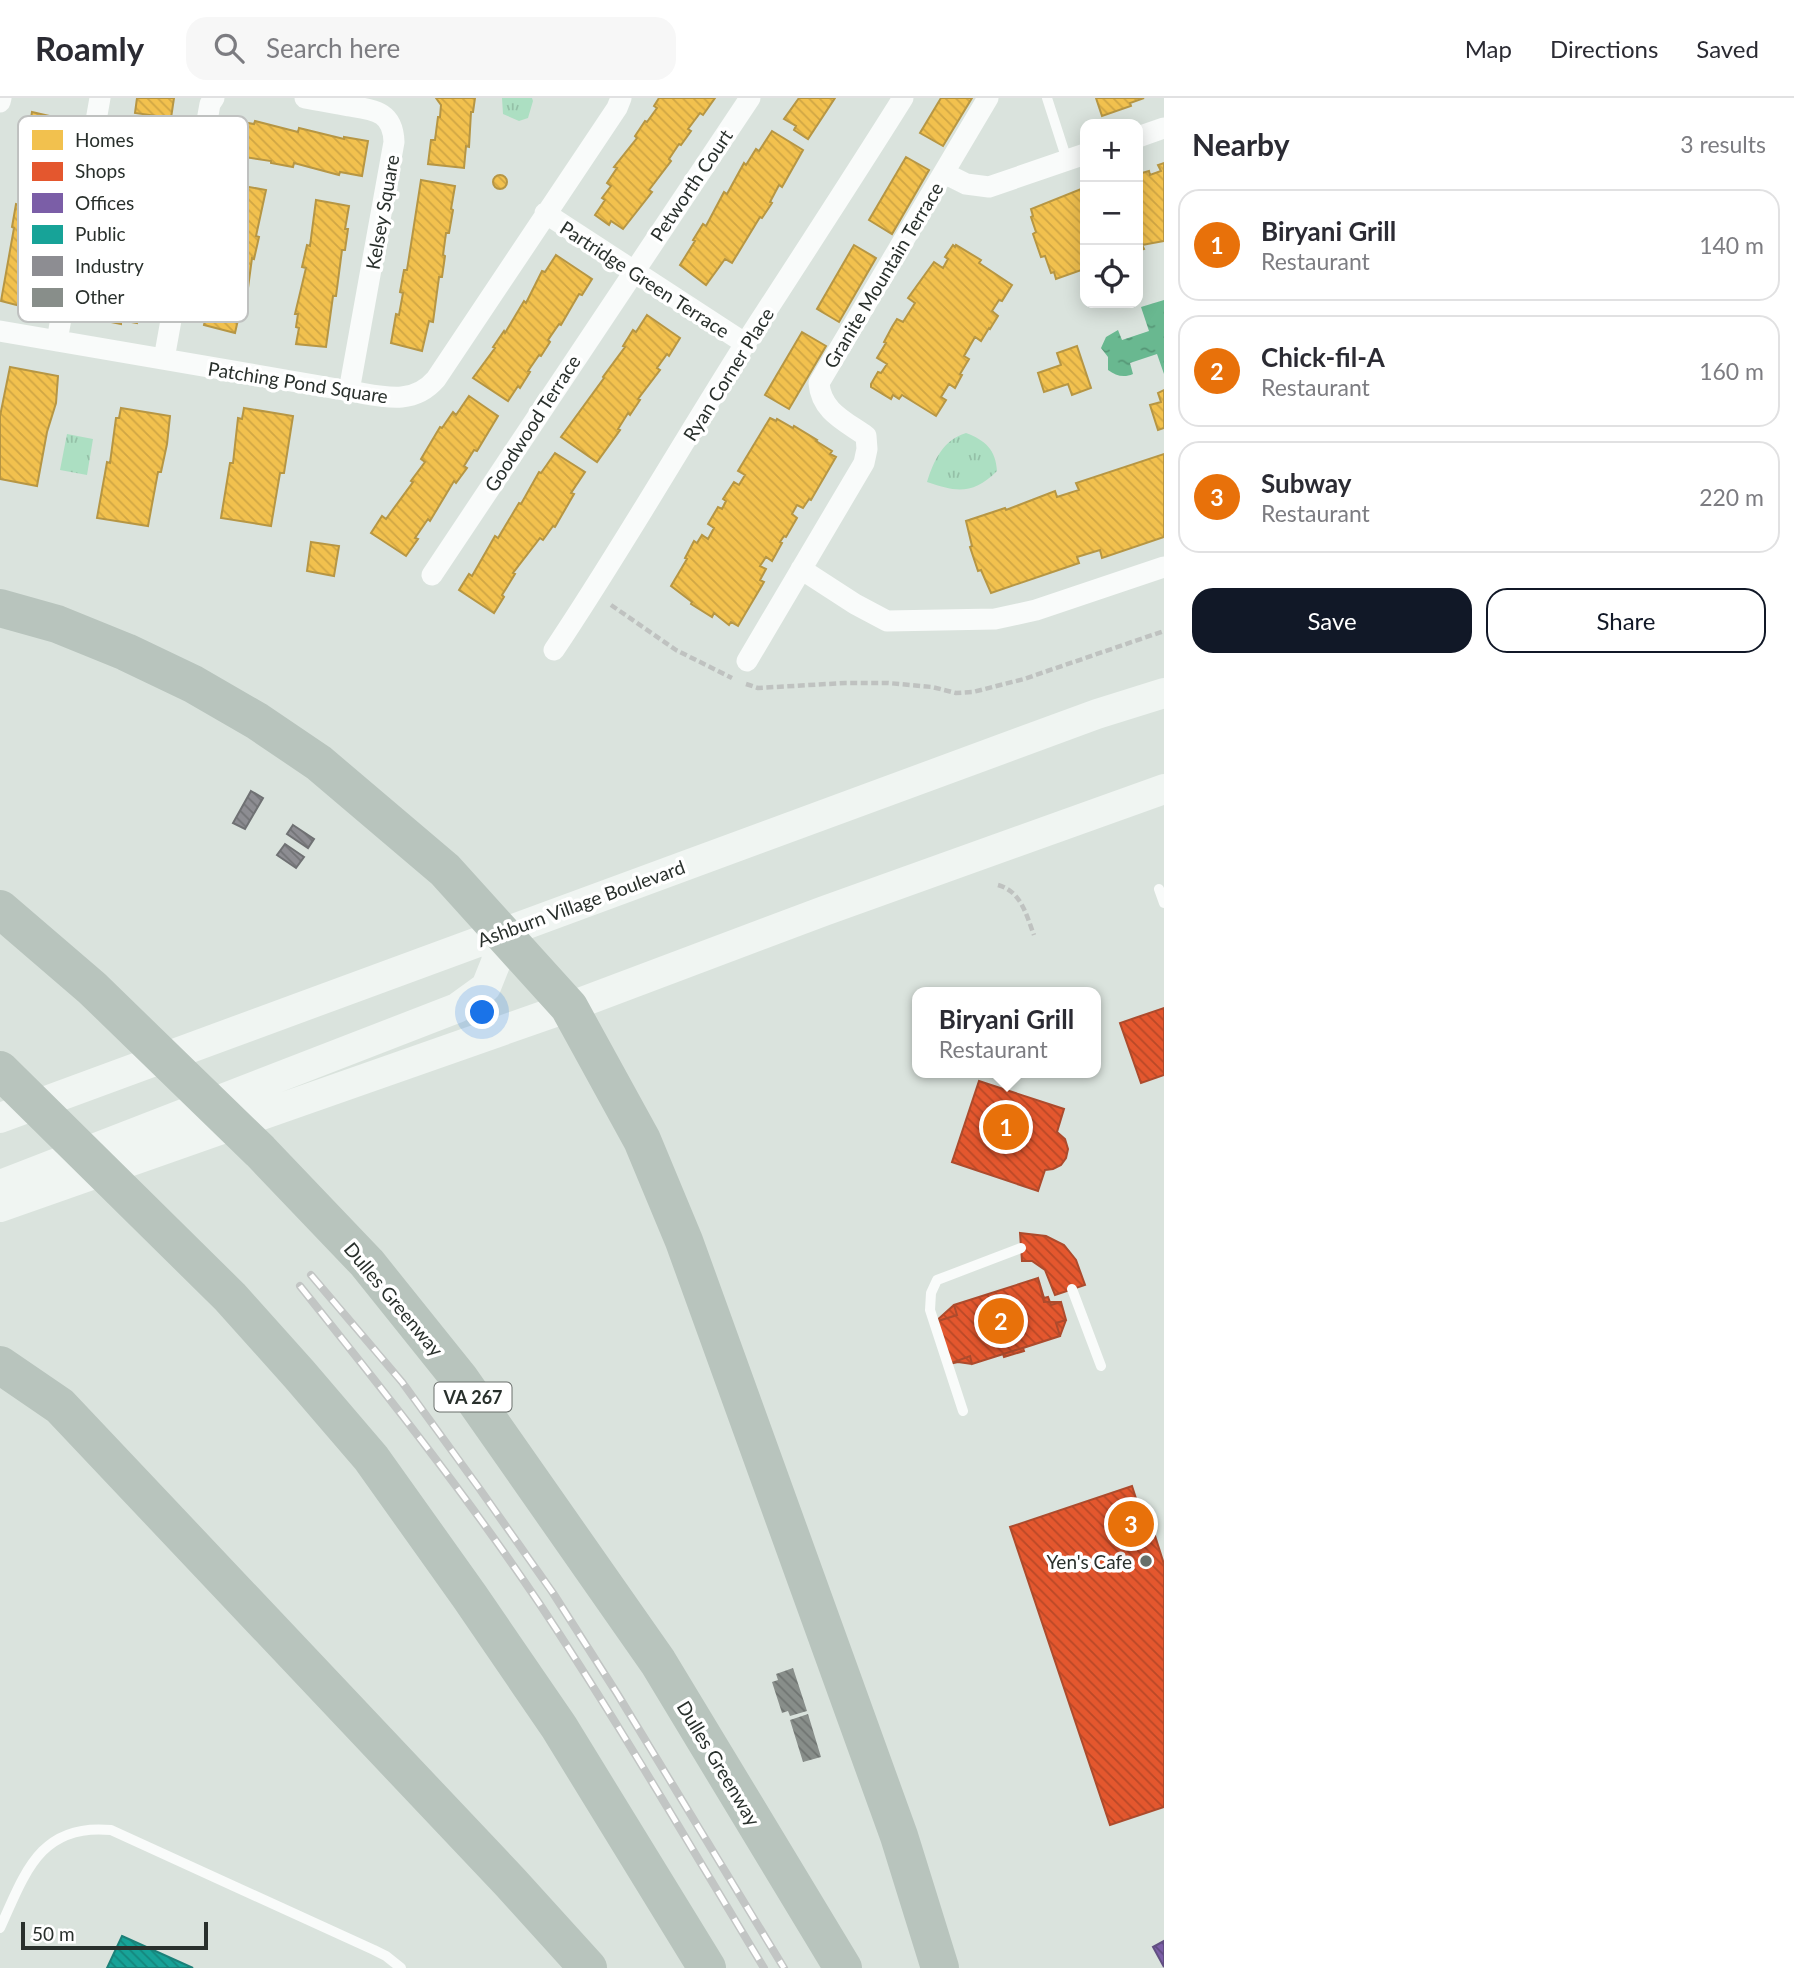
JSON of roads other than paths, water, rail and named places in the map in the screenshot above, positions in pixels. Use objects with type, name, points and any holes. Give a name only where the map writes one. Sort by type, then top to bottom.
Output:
[{"type":"highway","points":[[0,608],[57,624],[193,684],[318,763],[445,870],[569,1007],[642,1140],[684,1241],[894,1823],[940,1968]]},
{"type":"highway","name":"Dulles Greenway","points":[[0,909],[92,988],[260,1151],[367,1263],[460,1379],[658,1662],[843,1968]]},
{"type":"highway","points":[[0,1070],[230,1297],[371,1458],[559,1727],[707,1968]]},
{"type":"highway","points":[[0,1365],[60,1406],[588,1968]]},
{"type":"main road","name":"Ashburn Village Boulevard","points":[[0,1118],[1097,714],[1164,693]]},
{"type":"main road","points":[[17,1186],[304,1100],[569,1007],[876,891],[1164,789]]},
{"type":"main road","points":[[0,1207],[17,1186],[457,1009],[486,987],[496,962],[501,932]]},
{"type":"street","points":[[97,116],[100,98]]},
{"type":"street","points":[[207,116],[209,104],[214,98]]},
{"type":"street","name":"Kelsey Square","points":[[305,98],[378,111],[388,119],[394,132],[349,391]]},
{"type":"street","name":"Patching Pond Square","points":[[0,331],[349,391],[401,399],[415,396],[428,388],[617,108],[621,98]]},
{"type":"street","name":"Petworth Court","points":[[633,272],[750,98]]},
{"type":"street","name":"Ryan Corner Place","points":[[554,650],[903,98]]},
{"type":"street","name":"Granite Mountain Terrace","points":[[747,661],[864,463],[866,436],[832,412],[820,398],[819,383],[988,98]]},
{"type":"street","points":[[1143,135],[1164,128]]},
{"type":"street","points":[[944,173],[965,184],[989,187],[1076,158]]},
{"type":"street","name":"Partridge Green Terrace","points":[[545,213],[746,344]]},
{"type":"street","name":"Goodwood Terrace","points":[[432,575],[633,272]]},
{"type":"street","points":[[57,341],[60,322]]},
{"type":"street","points":[[164,359],[171,322]]},
{"type":"street","points":[[801,569],[887,621],[995,619],[1036,610],[1164,567]]},
{"type":"lane","points":[[1047,98],[1076,158]]},
{"type":"lane","points":[[1159,889],[1164,903]]},
{"type":"lane","points":[[963,1410],[930,1310],[931,1293],[937,1280],[1021,1248]]},
{"type":"lane","points":[[1072,1289],[1101,1366]]},
{"type":"lane","points":[[0,1928],[16,1892],[39,1853],[62,1835],[94,1828],[128,1836],[386,1956],[401,1968]]},
{"type":"water","points":[[1164,300],[1164,374],[1157,354],[1130,363],[1133,374],[1114,374],[1108,370],[1108,357],[1101,348],[1106,337],[1118,330],[1122,340],[1149,331],[1143,306]]},
{"type":"railway","points":[[311,1275],[402,1382],[553,1593],[784,1968]]},
{"type":"railway","points":[[300,1286],[453,1482],[539,1603],[764,1968]]},
{"type":"place","name":"Biryani Grill","points":[[1006,1127]]},
{"type":"place","name":"Chick-fil-A","points":[[1001,1321]]},
{"type":"place","name":"Subway","points":[[1131,1524]]},
{"type":"place","name":"Yen's Cafe","points":[[1146,1561]]}]
